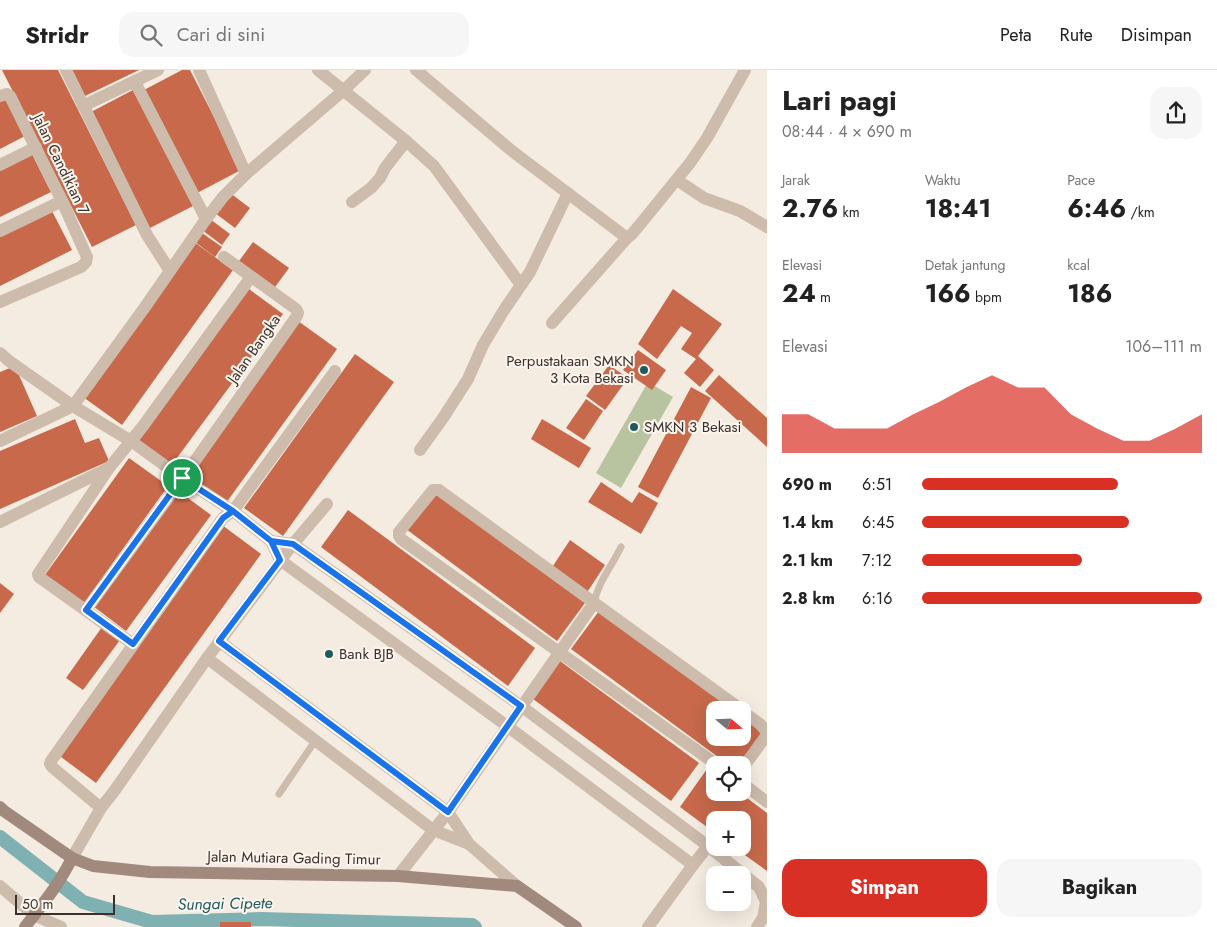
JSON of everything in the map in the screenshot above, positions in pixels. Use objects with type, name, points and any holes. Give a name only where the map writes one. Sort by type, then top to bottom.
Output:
[{"type":"main road","name":"Jalan Mutiara Gading Timur","points":[[0,807],[69,863],[150,872],[398,876],[517,886],[576,927]]},
{"type":"main road","points":[[25,927],[45,901],[69,863]]},
{"type":"street","points":[[66,70],[147,235],[170,271]]},
{"type":"street","points":[[83,106],[158,70]]},
{"type":"street","points":[[199,70],[246,174]]},
{"type":"street","points":[[318,70],[434,166],[521,285]]},
{"type":"street","points":[[0,441],[74,406],[223,197],[246,174],[365,70]]},
{"type":"street","points":[[416,70],[512,151],[627,238]]},
{"type":"street","points":[[552,323],[632,234],[677,180],[707,138],[745,70]]},
{"type":"street","points":[[134,82],[206,219]]},
{"type":"street","name":"Jalan Candikian 7","points":[[0,96],[7,94],[10,96],[62,200],[86,257],[86,262],[82,267],[0,302]]},
{"type":"street","points":[[352,202],[371,188],[380,178],[385,168],[406,141]]},
{"type":"street","points":[[0,165],[36,147]]},
{"type":"street","points":[[677,180],[704,198],[740,211],[767,227]]},
{"type":"street","points":[[420,450],[468,379],[483,345],[530,272],[568,193]]},
{"type":"street","points":[[0,231],[62,200]]},
{"type":"street","name":"Jalan Bangka","points":[[86,610],[297,316],[296,309],[224,257]]},
{"type":"street","points":[[133,644],[38,574],[109,468],[132,441],[251,277]]},
{"type":"street","points":[[3,359],[74,406],[132,441],[182,478],[233,511],[271,541],[280,560],[693,865]]},
{"type":"street","points":[[101,808],[52,766],[50,764],[51,761],[223,518],[233,511],[335,371]]},
{"type":"street","points":[[0,522],[109,468]]},
{"type":"street","points":[[706,757],[401,539],[399,536],[400,532],[433,490],[439,490],[730,701]]},
{"type":"street","points":[[69,863],[101,808],[219,641],[280,560],[327,504]]},
{"type":"street","points":[[271,541],[293,544],[521,706],[706,845]]},
{"type":"street","points":[[398,876],[448,812],[594,603]]},
{"type":"street","name":"Jalan Mutiara Gading Timur","points":[[219,641],[448,812],[469,844],[517,886]]},
{"type":"street","name":"Jalan Mutiara Gading Timur","points":[[207,658],[433,830],[469,844]]},
{"type":"street","points":[[751,717],[767,732],[751,757]]},
{"type":"street","points":[[751,790],[767,802]]},
{"type":"street","points":[[648,927],[706,849]]},
{"type":"street","points":[[720,856],[759,887],[766,902],[764,918],[757,927]]},
{"type":"street","points":[[0,886],[34,915],[62,927]]},
{"type":"lane","points":[[594,603],[598,588],[621,547]]},
{"type":"lane","points":[[279,794],[316,740]]},
{"type":"green space","points":[[648,382],[673,397],[621,488],[596,473]]},
{"type":"building","points":[[2,70],[58,70],[136,225],[92,247]]},
{"type":"building","points":[[72,70],[139,70],[85,96]]},
{"type":"building","points":[[182,70],[190,70],[241,170],[197,193],[144,90]]},
{"type":"building","points":[[133,90],[193,206],[148,229],[89,113]]},
{"type":"building","points":[[5,97],[25,136],[0,149],[0,99]]},
{"type":"building","points":[[31,152],[51,192],[0,217],[0,168]]},
{"type":"building","points":[[230,193],[250,208],[235,228],[215,213]]},
{"type":"building","points":[[52,211],[72,250],[0,286],[0,237]]},
{"type":"building","points":[[210,219],[230,234],[222,245],[202,230]]},
{"type":"building","points":[[202,233],[222,247],[215,257],[195,242]]},
{"type":"building","points":[[194,242],[233,270],[122,425],[83,397]]},
{"type":"building","points":[[253,242],[289,268],[275,287],[239,261]]},
{"type":"building","points":[[249,289],[283,314],[171,466],[138,442]]},
{"type":"building","points":[[673,289],[722,324],[698,356],[714,370],[700,387],[684,373],[696,359],[681,349],[692,333],[681,326],[657,359],[638,344]]},
{"type":"building","points":[[298,321],[337,349],[226,503],[188,475]]},
{"type":"building","name":"Perpustakaan SMKN 3 Kota Bekasi","points":[[638,350],[666,370],[652,390],[623,370]]},
{"type":"building","points":[[355,354],[394,382],[283,536],[244,508]]},
{"type":"building","points":[[609,365],[628,378],[605,410],[586,396]]},
{"type":"building","points":[[15,366],[37,416],[0,432],[0,372]]},
{"type":"building","points":[[719,375],[767,418],[767,447],[705,391]]},
{"type":"building","points":[[691,387],[711,398],[658,498],[638,487]]},
{"type":"building","points":[[586,399],[603,411],[584,440],[566,428]]},
{"type":"building","points":[[75,419],[85,443],[99,438],[109,461],[0,509],[0,451]]},
{"type":"building","points":[[542,419],[591,448],[579,468],[531,439]]},
{"type":"building","points":[[129,458],[168,486],[84,603],[45,575]]},
{"type":"building","points":[[601,482],[632,503],[639,492],[658,503],[641,534],[588,502]]},
{"type":"building","points":[[177,490],[211,515],[126,631],[93,606]]},
{"type":"building","points":[[434,492],[585,603],[557,641],[406,529]]},
{"type":"building","points":[[348,510],[535,648],[508,686],[321,547]]},
{"type":"building","points":[[222,525],[261,554],[96,783],[57,754]]},
{"type":"building","points":[[570,540],[605,565],[586,594],[551,569]]},
{"type":"building","points":[[0,583],[14,594],[0,613]]},
{"type":"building","points":[[599,611],[721,701],[706,701],[706,746],[751,746],[751,723],[763,732],[745,756],[717,756],[571,649]]},
{"type":"building","points":[[102,627],[120,640],[83,690],[66,678]]},
{"type":"building","points":[[560,661],[699,763],[671,801],[533,699]]},
{"type":"building","points":[[706,770],[706,801],[751,801],[767,813],[767,871],[746,856],[751,856],[751,811],[706,811],[706,826],[680,807]]},
{"type":"building","points":[[220,922],[251,922],[251,927],[220,927]]},
{"type":"waterway","name":"Sungai Cipete","points":[[0,837],[83,902],[152,922],[261,919],[472,925],[475,927]]},
{"type":"place","name":"Perpustakaan SMKN 3 Kota Bekasi","points":[[644,370]]},
{"type":"place","name":"SMKN 3 Bekasi","points":[[634,427]]},
{"type":"place","name":"Bank BJB","points":[[329,654]]},
{"type":"route","points":[[182,478],[86,610],[133,644],[223,518],[233,511],[271,541],[280,560],[219,641],[448,812],[521,706],[293,544],[271,541],[233,511],[182,478]]}]
